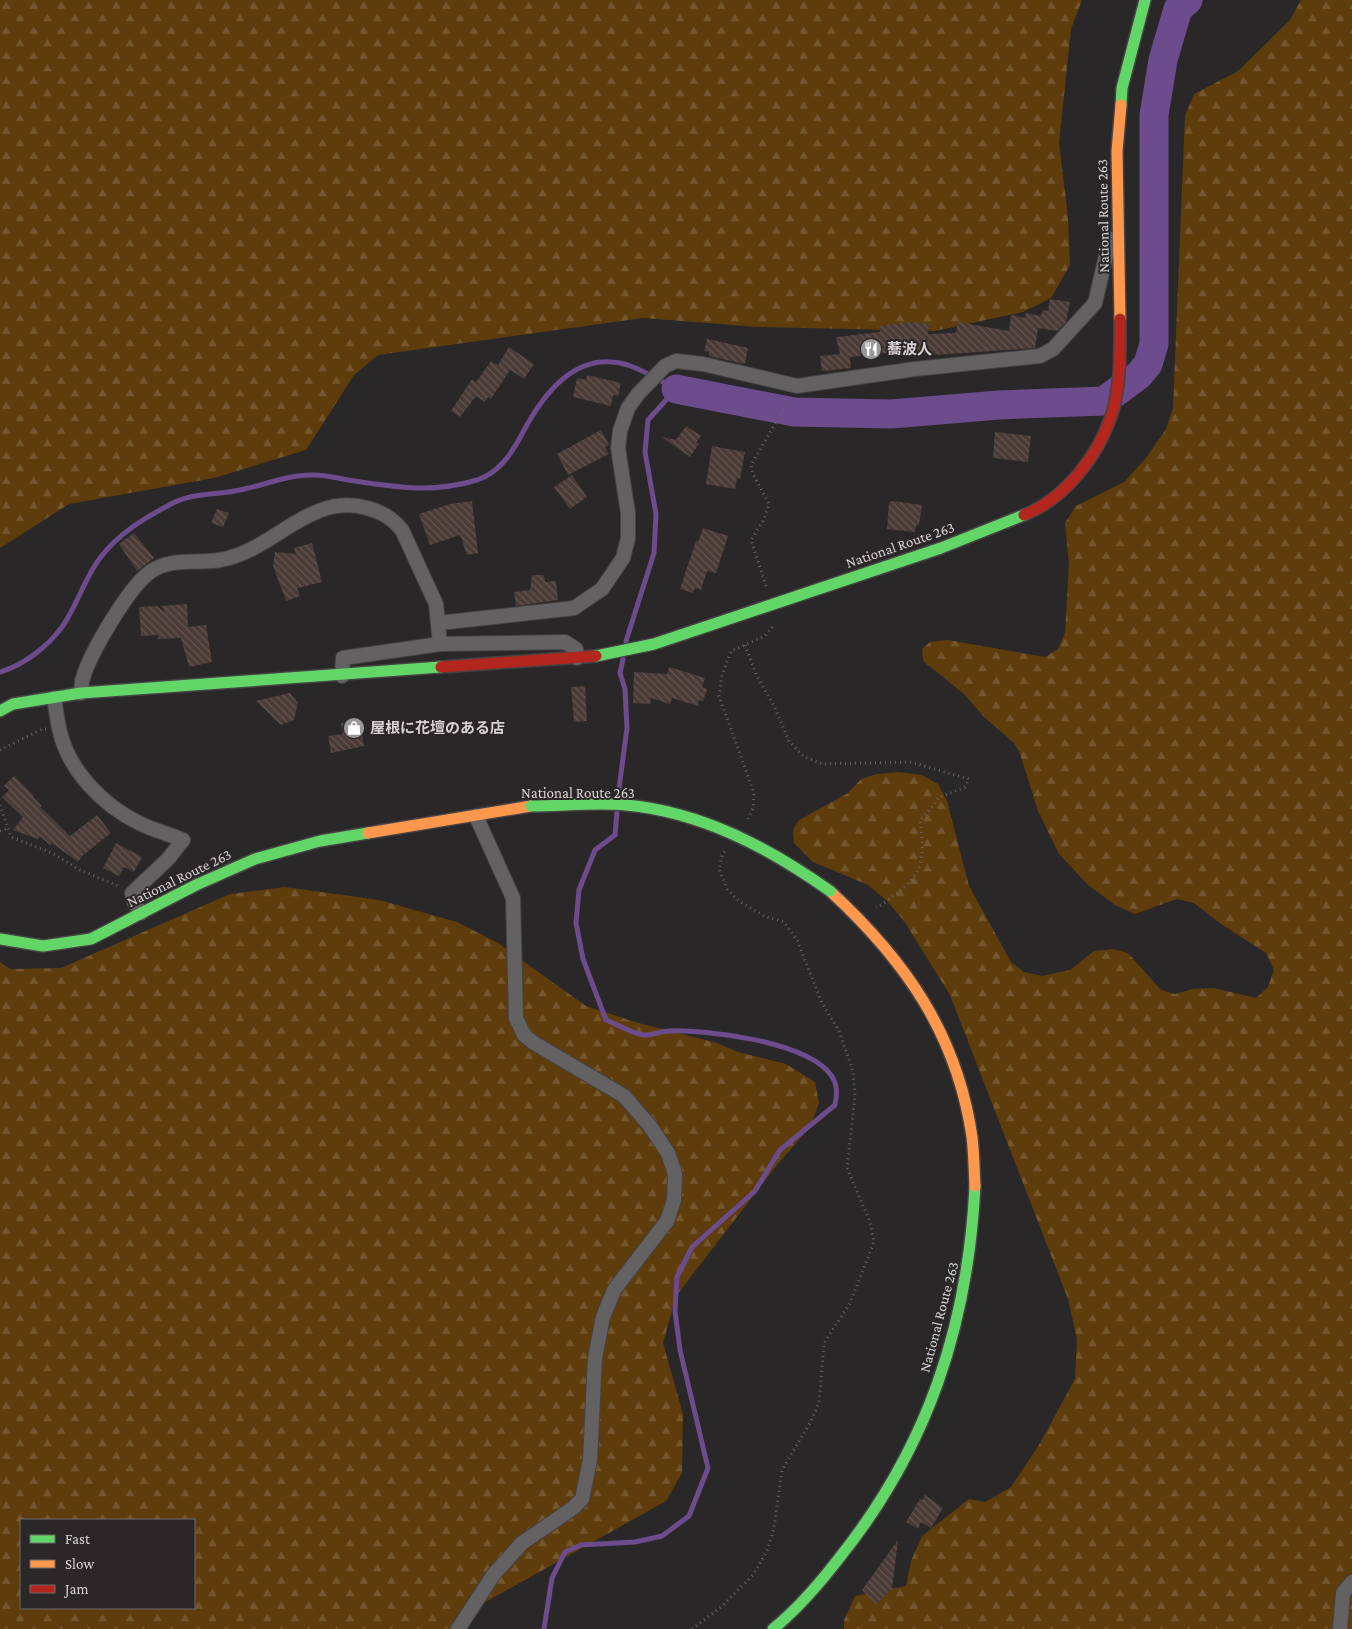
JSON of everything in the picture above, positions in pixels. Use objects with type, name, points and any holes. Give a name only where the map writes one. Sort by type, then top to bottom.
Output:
[{"type":"highway","name":"National Route 263","points":[[0,711],[14,704],[81,693],[342,676],[598,656],[654,644],[941,548],[1028,513],[1064,491],[1094,453],[1112,414],[1119,378],[1117,151],[1122,88],[1145,0]]},
{"type":"highway","name":"National Route 263","points":[[0,939],[43,946],[91,939],[196,885],[254,859],[320,841],[531,806],[626,805],[686,816],[731,832],[783,859],[830,891],[853,912],[898,960],[919,989],[955,1067],[963,1094],[973,1149],[975,1191],[971,1251],[967,1280],[954,1330],[929,1409],[899,1471],[855,1539],[789,1616],[774,1629]]},
{"type":"street","points":[[438,623],[574,608],[602,589],[623,558],[628,538],[628,513],[618,448],[620,430],[628,408],[638,394],[665,366],[676,361],[703,364],[797,386],[915,369],[1040,356],[1053,349],[1096,303],[1118,205]]},
{"type":"street","points":[[81,693],[82,679],[110,623],[134,588],[150,572],[174,562],[220,560],[237,554],[263,543],[314,511],[336,506],[356,505],[381,512],[394,521],[402,530],[436,604],[440,644]]},
{"type":"street","points":[[342,676],[343,658],[440,644],[565,642],[576,649],[577,658]]},
{"type":"street","points":[[54,698],[59,728],[73,763],[89,784],[114,808],[140,823],[183,840],[168,858],[132,892],[134,902],[141,913]]},
{"type":"street","points":[[458,1629],[494,1574],[522,1543],[573,1508],[582,1499],[590,1460],[595,1358],[603,1316],[614,1290],[667,1220],[674,1200],[675,1174],[663,1146],[650,1126],[624,1096],[524,1035],[516,1018],[513,898],[476,816]]},
{"type":"street","points":[[1340,1629],[1343,1593],[1352,1582]]},
{"type":"path","points":[[745,824],[753,808],[754,793],[719,696],[722,674],[732,652],[765,636],[773,629],[776,615],[751,540],[763,521],[769,504],[753,474],[752,465],[797,386]]},
{"type":"path","points":[[745,645],[756,674],[774,706],[789,741],[803,756],[822,764],[910,762],[969,779],[965,787],[938,798],[920,820],[923,844],[919,870],[909,884],[878,908],[863,904],[853,912]]},
{"type":"path","points":[[0,750],[42,729],[59,728]]},
{"type":"path","points":[[0,805],[10,836],[52,853],[78,869],[132,892]]},
{"type":"path","points":[[0,831],[8,828]]},
{"type":"path","points":[[692,1629],[721,1608],[753,1575],[767,1551],[778,1509],[782,1470],[811,1421],[819,1403],[824,1343],[850,1303],[874,1242],[870,1222],[847,1168],[855,1096],[853,1071],[839,1032],[818,996],[797,940],[784,922],[764,916],[739,901],[727,888],[719,869],[722,856],[730,845]]},
{"type":"green space","points":[[0,0],[1082,0],[1071,29],[1059,143],[1068,217],[1070,265],[1051,298],[1023,312],[935,331],[757,327],[643,318],[378,355],[354,375],[306,450],[214,478],[69,504],[0,548]]},
{"type":"green space","points":[[1301,0],[1352,0],[1352,1629],[844,1629],[844,1620],[855,1596],[906,1586],[911,1561],[922,1536],[969,1499],[985,1502],[1011,1487],[1039,1445],[1075,1379],[1077,1339],[1068,1299],[950,995],[904,921],[886,900],[868,885],[813,862],[794,843],[793,830],[799,820],[848,793],[861,779],[877,774],[899,772],[922,775],[938,784],[947,801],[969,886],[1011,962],[1024,972],[1042,976],[1070,970],[1094,951],[1113,949],[1128,953],[1161,990],[1175,994],[1193,989],[1214,988],[1256,998],[1268,987],[1274,970],[1266,953],[1221,924],[1194,903],[1177,899],[1135,914],[1115,905],[1088,885],[1059,854],[1038,811],[1019,751],[1013,742],[984,717],[964,694],[923,661],[922,649],[930,642],[948,640],[1045,657],[1058,649],[1065,633],[1069,564],[1065,523],[1076,506],[1124,482],[1146,458],[1166,429],[1173,408],[1185,116],[1194,94],[1238,71],[1290,20]]},
{"type":"green space","points":[[285,887],[379,900],[457,922],[498,943],[586,1006],[635,1022],[717,1043],[738,1052],[786,1064],[815,1082],[819,1103],[810,1127],[777,1165],[676,1296],[663,1343],[683,1414],[682,1473],[666,1501],[466,1613],[454,1629],[0,1629],[0,962],[10,969],[61,968],[230,894]]},
{"type":"building","points":[[1050,299],[1070,302],[1066,322],[1057,331],[1038,328],[1035,348],[934,355],[934,353],[904,351],[850,357],[851,368],[822,371],[820,356],[840,354],[836,337],[880,332],[879,326],[910,322],[929,324],[928,334],[956,333],[958,322],[1009,331],[1011,315],[1025,318],[1026,313],[1041,316],[1043,310],[1048,311]]},
{"type":"building","points":[[707,339],[748,348],[745,364],[709,356],[709,352],[704,351]]},
{"type":"building","points":[[509,347],[534,364],[524,379],[510,370],[491,399],[488,397],[485,402],[476,396],[460,417],[451,411],[472,379],[476,382],[491,361],[498,365]]},
{"type":"building","points":[[587,375],[621,383],[618,396],[613,395],[611,406],[573,397],[577,378],[586,380]]},
{"type":"building","points":[[686,426],[701,436],[696,443],[699,444],[690,457],[662,437],[676,440]]},
{"type":"building","points":[[601,430],[609,445],[605,447],[609,454],[568,475],[557,454]]},
{"type":"building","points":[[995,432],[1031,436],[1028,462],[993,458]]},
{"type":"building","points":[[712,446],[745,452],[740,479],[737,478],[735,489],[706,484]]},
{"type":"building","points":[[572,475],[587,497],[570,509],[554,487]]},
{"type":"building","points":[[472,501],[478,553],[467,555],[460,535],[430,545],[419,514],[450,504]]},
{"type":"building","points":[[889,502],[922,505],[919,525],[916,525],[915,532],[887,529]]},
{"type":"building","points":[[217,509],[229,513],[223,527],[211,523]]},
{"type":"building","points":[[703,528],[728,536],[716,573],[707,571],[701,590],[695,588],[693,593],[680,589],[696,541],[698,542]]},
{"type":"building","points":[[134,533],[154,558],[137,571],[119,544]]},
{"type":"building","points":[[312,543],[322,582],[297,588],[300,596],[286,601],[273,566],[275,552],[296,554],[294,548]]},
{"type":"building","points":[[532,575],[544,575],[545,582],[556,581],[558,600],[516,606],[514,592],[530,590]]},
{"type":"building","points":[[187,604],[188,627],[206,625],[212,662],[189,667],[181,638],[158,639],[158,635],[141,636],[139,607],[157,606],[166,613],[161,606]]},
{"type":"building","points":[[669,667],[705,678],[702,687],[707,689],[703,701],[699,700],[698,706],[672,698],[670,704],[651,698],[650,704],[633,703],[634,672],[667,674]]},
{"type":"building","points":[[585,686],[587,721],[574,722],[571,687]]},
{"type":"building","points":[[290,693],[298,703],[294,720],[281,725],[256,701]]},
{"type":"building","points":[[359,720],[364,746],[331,753],[328,736],[343,734],[341,723]]},
{"type":"building","points":[[14,776],[34,796],[42,806],[40,807],[70,836],[97,815],[111,833],[82,856],[78,862],[52,843],[50,845],[40,836],[38,839],[13,830],[23,817],[2,797],[9,790],[4,786]]},
{"type":"building","points":[[116,843],[142,857],[134,872],[124,867],[119,876],[103,868]]},
{"type":"building","points":[[925,1495],[943,1508],[931,1528],[921,1522],[918,1529],[906,1522],[920,1499],[922,1500]]},
{"type":"building","points":[[898,1540],[892,1589],[876,1604],[862,1590]]},
{"type":"waterway","points":[[676,389],[794,412],[891,414],[999,405],[1104,401],[1139,375],[1148,364],[1154,344],[1154,115],[1163,60],[1178,9],[1188,0]]},
{"type":"waterway","points":[[0,672],[26,660],[49,641],[62,627],[94,566],[115,541],[132,527],[171,504],[194,496],[235,491],[301,476],[320,475],[412,488],[444,487],[477,480],[492,473],[504,461],[514,448],[540,404],[563,378],[577,369],[592,363],[609,362],[634,367],[676,389],[648,420],[645,452],[656,514],[654,553],[626,641]]},
{"type":"waterway","points":[[618,796],[627,728],[625,689],[620,673],[623,659]]},
{"type":"waterway","points":[[544,1629],[552,1578],[565,1552],[581,1545],[635,1542],[662,1536],[689,1516],[708,1468],[680,1350],[675,1311],[677,1277],[692,1247],[755,1191],[780,1150],[835,1105],[836,1097],[836,1086],[831,1075],[819,1064],[801,1054],[779,1046],[707,1032],[668,1031],[641,1035],[606,1020],[583,959],[576,923],[579,890],[595,850],[615,835],[617,812]]},
{"type":"traffic: fast","points":[[1121,105],[1122,88],[1145,0]]},
{"type":"traffic: fast","points":[[596,656],[654,644],[941,548],[1024,515]]},
{"type":"traffic: fast","points":[[0,711],[13,704],[81,693],[441,667]]},
{"type":"traffic: fast","points":[[531,806],[614,804],[654,809],[681,815],[734,834],[783,860],[830,891]]},
{"type":"traffic: fast","points":[[0,939],[43,946],[91,939],[196,885],[255,859],[320,841],[368,833]]},
{"type":"traffic: fast","points":[[773,1629],[792,1613],[817,1586],[871,1515],[897,1472],[920,1428],[938,1382],[952,1335],[963,1287],[971,1237],[975,1186]]},
{"type":"traffic: slow","points":[[1120,319],[1117,151],[1121,105]]},
{"type":"traffic: slow","points":[[368,833],[531,806]]},
{"type":"traffic: slow","points":[[830,891],[882,944],[904,972],[924,1001],[940,1032],[954,1065],[965,1100],[972,1137],[975,1186]]},
{"type":"traffic: jam","points":[[1024,515],[1039,508],[1067,487],[1089,460],[1106,430],[1117,391],[1120,319]]},
{"type":"traffic: jam","points":[[441,667],[596,656]]},
{"type":"place","name":"蕎波人","points":[[871,349]]},
{"type":"place","name":"屋根に花壇のある店","points":[[354,728]]}]
